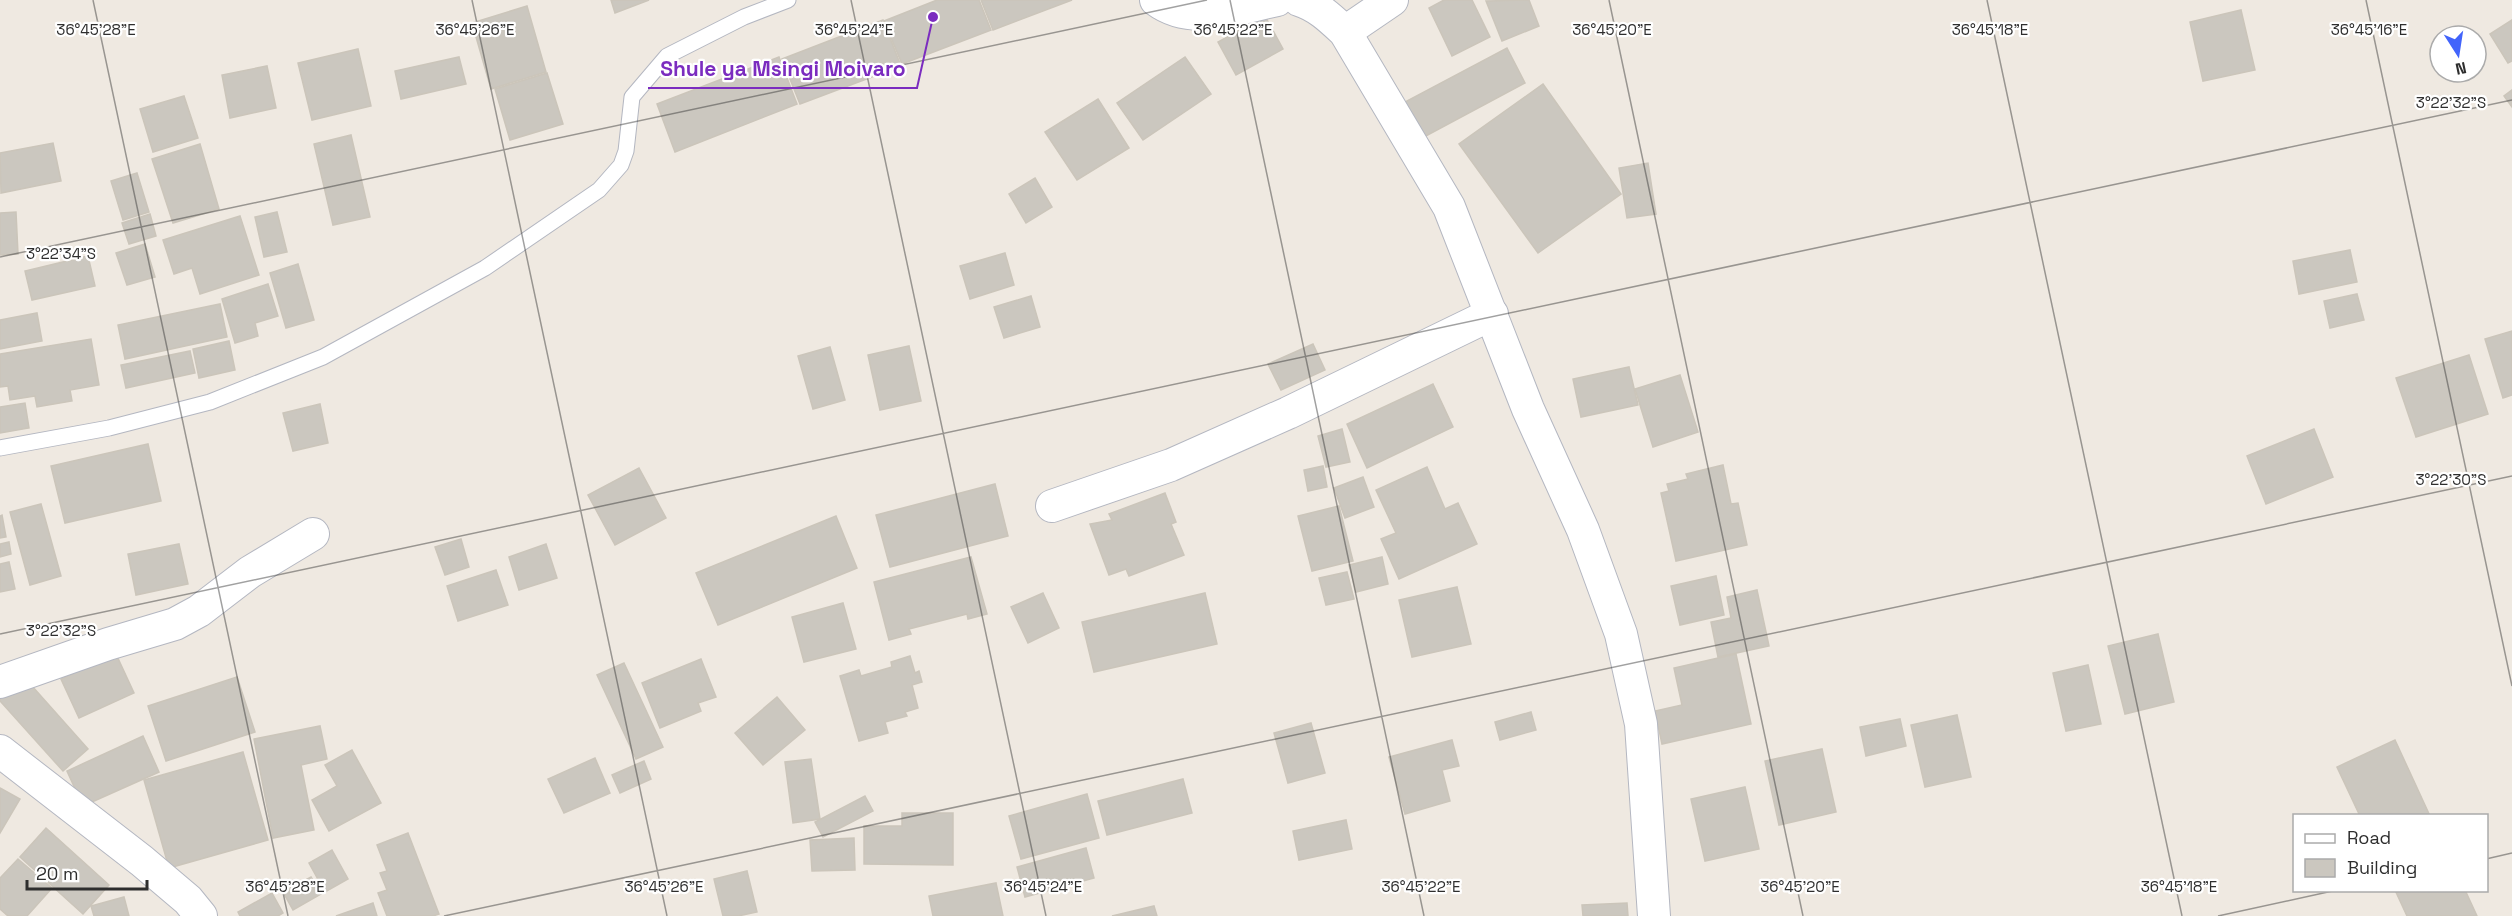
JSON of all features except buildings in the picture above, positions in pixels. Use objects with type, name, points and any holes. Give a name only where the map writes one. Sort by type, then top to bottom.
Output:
[{"type":"street","points":[[1156,0],[1182,14],[1202,15],[1277,0]]},
{"type":"street","points":[[1299,0],[1309,3],[1325,14],[1345,33],[1449,207],[1528,409],[1583,530],[1621,634],[1641,724],[1654,916]]},
{"type":"street","points":[[1345,33],[1392,0]]},
{"type":"street","points":[[1052,506],[1171,465],[1288,413],[1492,314]]},
{"type":"street","points":[[0,682],[97,647],[175,624],[199,610],[250,572],[313,534]]},
{"type":"street","points":[[0,751],[142,861],[188,900],[201,916]]},
{"type":"lane","points":[[0,448],[109,428],[210,402],[323,357],[485,268],[598,190],[621,165],[627,151],[632,97],[667,56],[744,17],[788,0]]},
{"type":"place","name":"Shule ya Msingi Moivaro","points":[[933,17]]}]
